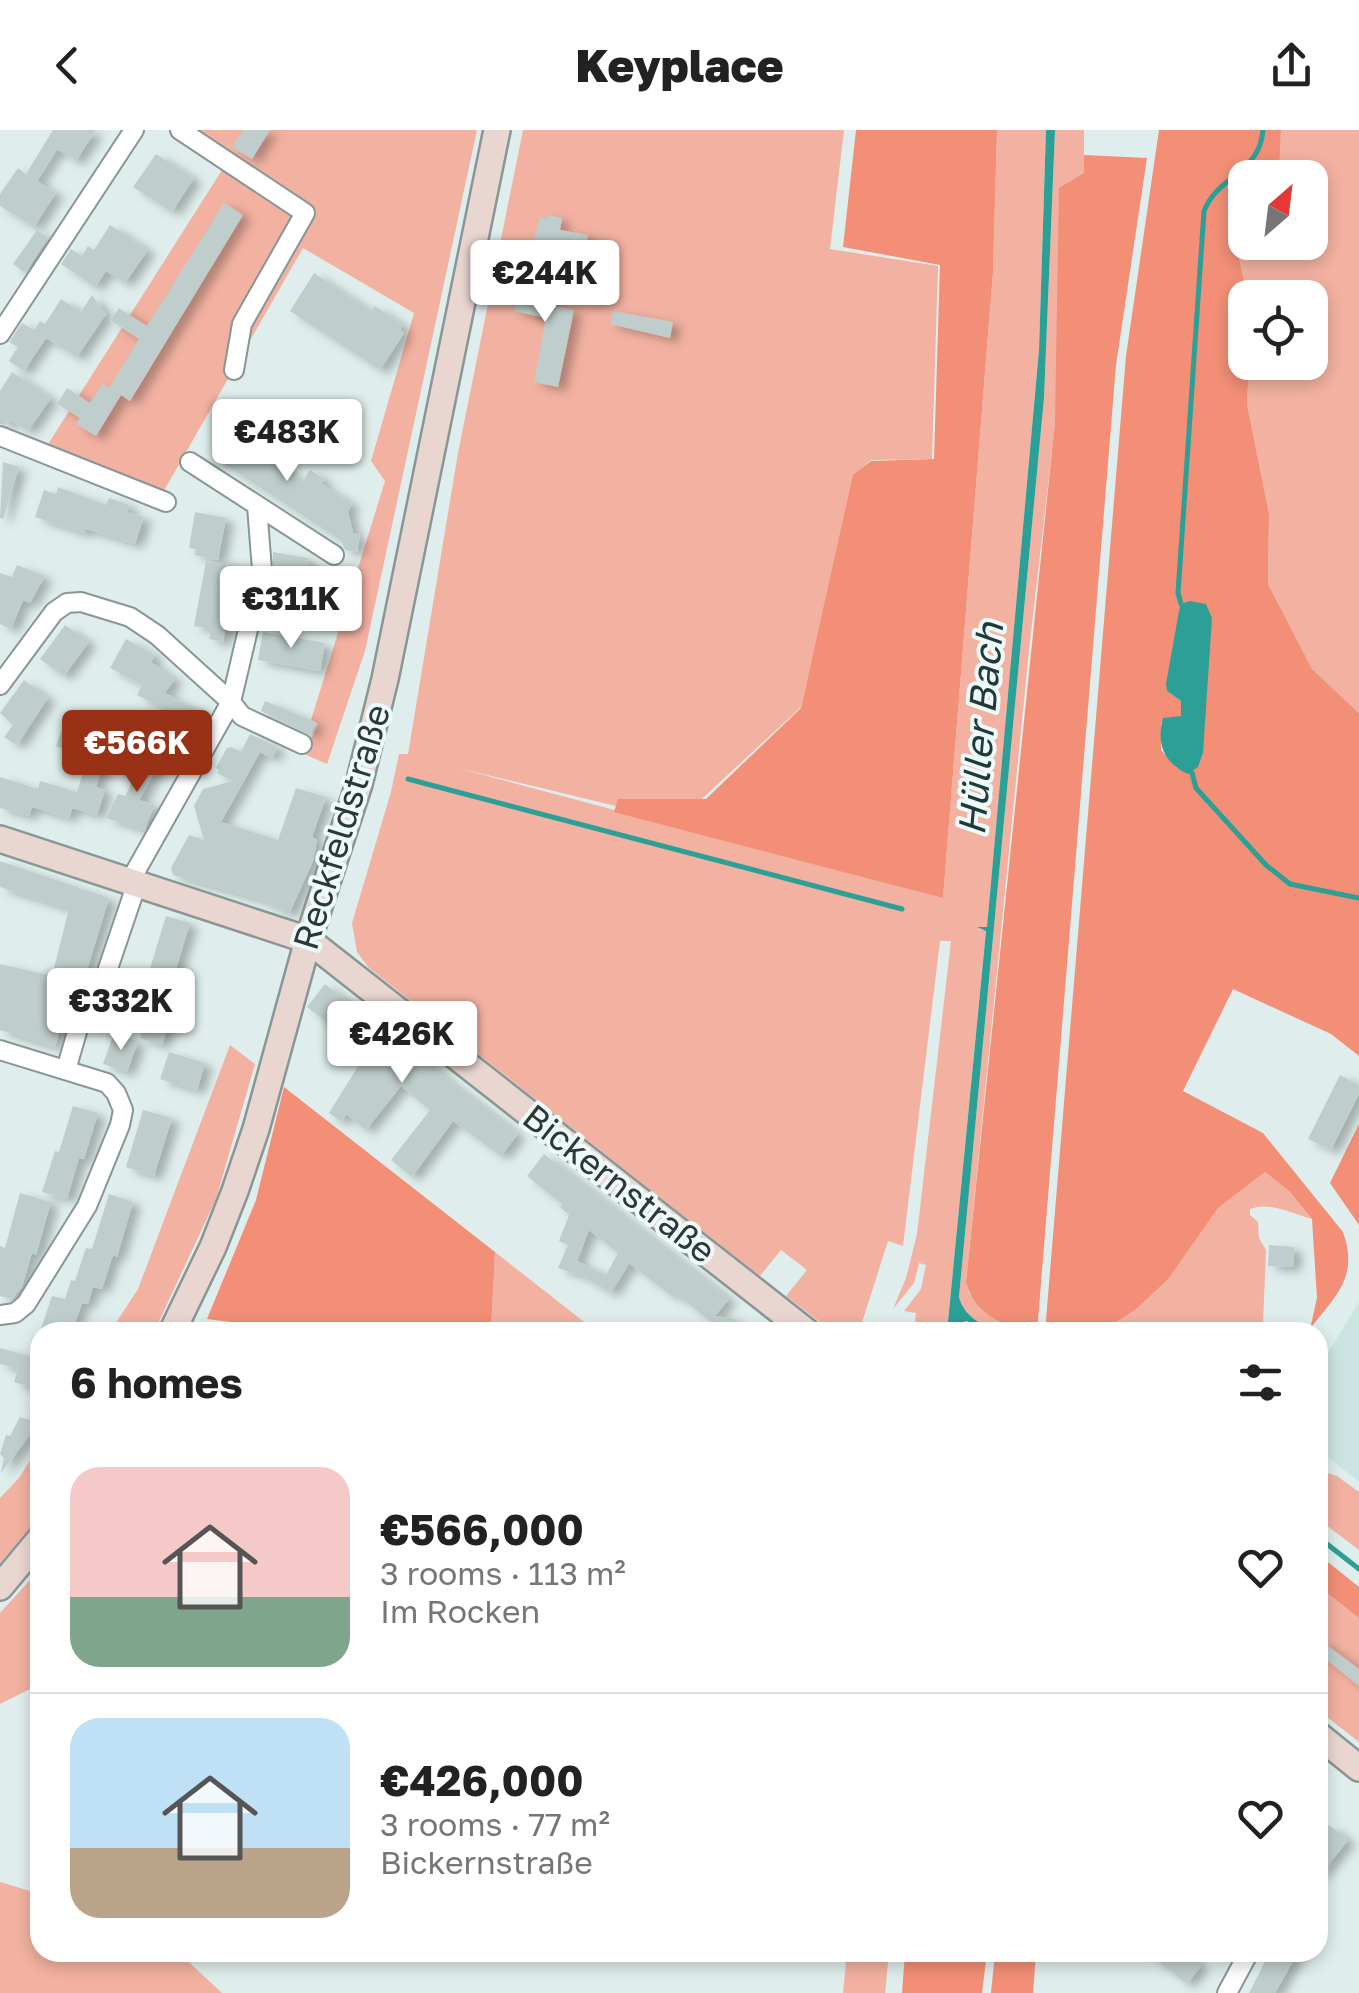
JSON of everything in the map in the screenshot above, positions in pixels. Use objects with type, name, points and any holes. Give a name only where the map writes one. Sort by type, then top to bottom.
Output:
[{"type":"street","points":[[0,334],[134,130]]},
{"type":"street","points":[[180,130],[305,213],[242,324],[234,370]]},
{"type":"street","name":"Reckfeldstraße","points":[[177,1322],[236,1191],[308,940],[372,739],[497,130]]},
{"type":"street","points":[[0,436],[166,502]]},
{"type":"street","points":[[190,462],[334,555]]},
{"type":"street","points":[[98,998],[133,882],[231,702],[262,570],[257,506]]},
{"type":"street","points":[[0,685],[54,612],[67,603],[81,602],[130,617],[157,635],[242,716],[302,744]]},
{"type":"street","name":"Bickernstraße","points":[[0,839],[308,940],[794,1322]]},
{"type":"street","points":[[66,1070],[82,1018]]},
{"type":"street","points":[[0,1050],[106,1084],[116,1093],[123,1110],[87,1206],[26,1304],[15,1313],[0,1315]]},
{"type":"street","points":[[0,1587],[30,1551]]},
{"type":"street","points":[[1328,1743],[1359,1768]]},
{"type":"street","points":[[1227,1993],[1244,1962]]},
{"type":"shaded area","points":[[193,130],[477,130],[365,651],[327,764],[304,754],[318,724],[311,720],[385,481],[371,461],[414,313],[303,248],[162,494],[45,449],[229,159]]},
{"type":"shaded area","points":[[523,130],[844,130],[830,249],[938,266],[932,459],[871,460],[855,474],[801,707],[678,821],[458,768],[943,898],[993,272],[997,130],[1046,130],[1039,350],[987,928],[977,929],[986,930],[948,1322],[915,1322],[916,1313],[904,1311],[921,1289],[926,1265],[919,1263],[914,1283],[893,1309],[917,1234],[951,941],[940,941],[903,1246],[888,1241],[862,1322],[820,1322],[786,1296],[807,1270],[781,1250],[760,1276],[369,968],[357,952],[352,923],[399,754],[408,754],[458,453]]},
{"type":"shaded area","points":[[856,130],[997,130],[993,272],[943,898],[614,812],[618,799],[706,799],[801,708],[853,475],[871,461],[934,459],[940,265],[843,247]]},
{"type":"shaded area","points":[[1055,130],[1084,130],[1084,173],[1029,650],[966,1282],[969,1293],[1002,1322],[977,1322],[959,1297],[1044,398]]},
{"type":"shaded area","points":[[1159,130],[1281,130],[1280,160],[1228,160],[1228,260],[1239,260],[1244,280],[1228,280],[1228,380],[1248,380],[1247,404],[1269,514],[1268,584],[1312,669],[1359,713],[1359,1056],[1331,1034],[1233,989],[1183,1091],[1263,1133],[1343,1232],[1348,1261],[1342,1285],[1312,1322],[1317,1298],[1312,1219],[1290,1192],[1265,1172],[1218,1208],[1168,1279],[1116,1322],[1046,1322],[1126,356]],"holes":[[[1212,618],[1177,768],[1161,750],[1161,723],[1181,716],[1181,701],[1167,691]]]},
{"type":"shaded area","points":[[1281,130],[1359,130],[1359,713],[1312,669],[1268,584],[1269,514],[1247,404],[1248,380],[1328,380],[1328,280],[1244,280],[1239,260],[1328,260],[1328,160],[1280,160]]},
{"type":"shaded area","points":[[1084,155],[1147,158],[1116,365],[1038,1322],[1001,1322],[980,1307],[966,1282],[1055,422],[1059,188],[1084,173]]},
{"type":"shaded area","points":[[230,1045],[255,1064],[216,1199],[159,1322],[117,1322],[138,1289]]},
{"type":"shaded area","points":[[284,1087],[495,1252],[492,1322],[207,1319],[256,1200]]},
{"type":"shaded area","points":[[1359,1124],[1359,1225],[1330,1183]]},
{"type":"shaded area","points":[[1265,1172],[1290,1192],[1312,1219],[1273,1207],[1250,1209],[1266,1250],[1263,1322],[1117,1322],[1189,1248],[1218,1208]]},
{"type":"shaded area","points":[[495,1252],[584,1322],[492,1322]]},
{"type":"shaded area","points":[[1359,1302],[1359,1482],[1328,1457],[1328,1353]]},
{"type":"shaded area","points":[[30,1460],[30,1528],[0,1563],[0,1498]]},
{"type":"shaded area","points":[[1328,1473],[1359,1492],[1359,1550],[1328,1527]]},
{"type":"shaded area","points":[[1328,1562],[1359,1587],[1359,1618],[1328,1594]]},
{"type":"shaded area","points":[[30,1580],[30,1689],[0,1704],[0,1613]]},
{"type":"shaded area","points":[[1328,1594],[1359,1618],[1359,1742],[1328,1718]]},
{"type":"shaded area","points":[[0,1882],[30,1891],[30,1962],[189,1962],[222,1993],[0,1993]]},
{"type":"shaded area","points":[[846,1962],[888,1962],[885,1993],[843,1993]]},
{"type":"shaded area","points":[[904,1962],[986,1962],[982,1993],[902,1993]]},
{"type":"shaded area","points":[[994,1962],[1035,1962],[1033,1993],[991,1993]]},
{"type":"water","points":[[1046,130],[1055,130],[1044,398],[959,1297],[979,1322],[948,1322],[986,931],[977,927],[987,927],[1039,350]]},
{"type":"water","points":[[1181,604],[1206,604],[1212,618],[1203,753],[1198,767],[1188,774],[1168,758],[1161,736],[1163,718],[1181,716],[1181,701],[1167,691],[1166,684]]},
{"type":"building","points":[[53,130],[96,130],[76,161],[57,149],[37,181],[56,193],[34,227],[0,206],[0,194],[18,168],[26,174]]},
{"type":"building","points":[[243,130],[270,130],[252,159],[232,147]]},
{"type":"building","points":[[156,154],[194,178],[172,212],[133,187]]},
{"type":"building","points":[[224,203],[243,215],[130,401],[121,395],[96,436],[76,424],[80,418],[57,404],[67,388],[90,403],[102,384],[109,388],[139,339],[110,320],[119,308],[147,326]]},
{"type":"building","points":[[540,217],[562,218],[560,230],[588,235],[585,250],[534,240]]},
{"type":"building","points":[[110,225],[148,250],[125,283],[106,271],[95,287],[61,264],[71,249],[82,256],[88,246],[94,250]]},
{"type":"building","points":[[37,230],[48,237],[25,273],[13,264]]},
{"type":"building","points":[[522,269],[548,275],[544,292],[553,294],[550,305],[574,310],[558,387],[534,382],[546,318],[514,311]]},
{"type":"building","points":[[314,273],[372,312],[375,306],[403,325],[400,330],[404,333],[380,370],[290,311]]},
{"type":"building","points":[[92,295],[106,314],[77,357],[46,338],[24,371],[9,361],[18,347],[9,342],[22,323],[34,330],[40,321],[45,324],[61,299],[81,312]]},
{"type":"building","points":[[613,311],[673,322],[670,338],[610,324]]},
{"type":"building","points":[[12,372],[51,398],[28,431],[9,419],[6,425],[0,424],[0,391]]},
{"type":"building","points":[[228,422],[278,452],[272,461],[303,481],[310,470],[324,479],[321,483],[352,504],[348,511],[353,533],[360,535],[357,552],[345,550],[342,541],[213,457],[225,440],[218,436]]},
{"type":"building","points":[[3,462],[19,467],[3,519],[0,518]]},
{"type":"building","points":[[58,487],[106,505],[109,498],[130,505],[127,512],[144,517],[135,544],[35,517],[44,490],[56,494]]},
{"type":"building","points":[[195,512],[226,518],[218,560],[195,555],[196,549],[189,548]]},
{"type":"building","points":[[273,552],[308,558],[307,568],[337,574],[332,602],[301,596],[303,586],[272,580]]},
{"type":"building","points":[[206,561],[240,567],[237,584],[233,584],[223,642],[209,639],[211,629],[194,626]]},
{"type":"building","points":[[17,565],[45,576],[30,603],[23,600],[11,629],[0,624],[0,573],[12,577]]},
{"type":"building","points":[[65,625],[89,642],[64,676],[40,659]]},
{"type":"building","points":[[263,632],[325,643],[320,671],[258,660]]},
{"type":"building","points":[[126,639],[155,655],[151,662],[175,679],[165,693],[200,712],[183,744],[152,729],[163,708],[137,695],[142,685],[110,668]]},
{"type":"building","points":[[24,680],[48,698],[17,745],[4,737],[13,725],[0,713]]},
{"type":"building","points":[[265,701],[316,722],[310,735],[261,711]]},
{"type":"building","points":[[97,730],[112,735],[96,787],[105,790],[97,815],[72,808],[69,818],[32,807],[29,816],[0,808],[0,777],[38,789],[40,781],[77,792],[88,758],[56,746],[61,732],[93,742]]},
{"type":"building","points":[[250,734],[278,747],[272,758],[260,752],[221,822],[278,840],[296,788],[326,797],[312,837],[317,840],[313,861],[289,914],[261,900],[173,875],[171,868],[189,835],[204,840],[194,806],[203,789],[233,781],[217,773],[216,768],[227,748],[241,752]]},
{"type":"building","points":[[151,747],[166,752],[139,800],[155,805],[144,830],[106,818],[118,794],[125,796]]},
{"type":"building","points":[[0,861],[109,898],[78,1000],[70,997],[55,1047],[0,1030],[0,964],[52,976],[69,909],[0,887]]},
{"type":"building","points":[[166,916],[190,923],[159,1025],[168,1027],[162,1045],[140,1038],[148,1011],[138,1008]]},
{"type":"building","points":[[325,984],[518,1134],[501,1156],[453,1121],[412,1177],[391,1160],[430,1110],[401,1086],[366,1130],[346,1114],[341,1122],[329,1113],[365,1055],[327,1028],[330,1025],[307,1007]]},
{"type":"building","points":[[114,1034],[138,1041],[127,1072],[103,1064]]},
{"type":"building","points":[[169,1052],[205,1063],[197,1090],[160,1079]]},
{"type":"building","points":[[1340,1075],[1359,1085],[1359,1094],[1331,1150],[1308,1139]]},
{"type":"building","points":[[73,1106],[98,1113],[67,1199],[42,1192]]},
{"type":"building","points":[[143,1110],[172,1118],[154,1176],[126,1167]]},
{"type":"building","points":[[544,1154],[729,1299],[715,1316],[735,1322],[711,1322],[629,1263],[611,1293],[583,1276],[558,1268],[568,1245],[559,1241],[569,1215],[560,1207],[562,1204],[527,1176]],"holes":[[[589,1230],[618,1253],[606,1275],[577,1261]]]},
{"type":"building","points":[[20,1193],[51,1202],[36,1255],[32,1253],[22,1287],[12,1299],[0,1296],[0,1246],[5,1248]]},
{"type":"building","points":[[109,1194],[133,1202],[117,1257],[113,1255],[102,1289],[93,1287],[88,1304],[82,1303],[76,1322],[43,1322],[52,1296],[65,1299],[86,1248],[92,1249]]},
{"type":"building","points":[[1269,1245],[1294,1247],[1293,1267],[1268,1266]]},
{"type":"building","points":[[0,1348],[30,1356],[30,1387],[14,1382],[18,1369],[0,1364]]},
{"type":"building","points":[[20,1417],[30,1420],[30,1435],[1,1473],[4,1458],[0,1454],[6,1435],[10,1436]]},
{"type":"building","points":[[1328,1646],[1359,1669],[1359,1686],[1328,1661]]},
{"type":"building","points":[[1328,1826],[1348,1840],[1328,1865]]},
{"type":"building","points":[[1159,1962],[1196,1962],[1201,1966],[1187,1984]]},
{"type":"building","points":[[1265,1962],[1292,1962],[1275,1993],[1249,1993]]},
{"type":"waterway","points":[[1181,604],[1178,593],[1204,211],[1219,189],[1254,156],[1263,130]]},
{"type":"waterway","points":[[1192,773],[1196,788],[1266,865],[1290,884],[1359,898]]},
{"type":"waterway","points":[[408,779],[902,909]]},
{"type":"waterway","points":[[1328,1545],[1359,1569]]},
{"type":"water label","name":"Hüller Bach","points":[[981,729]]}]
